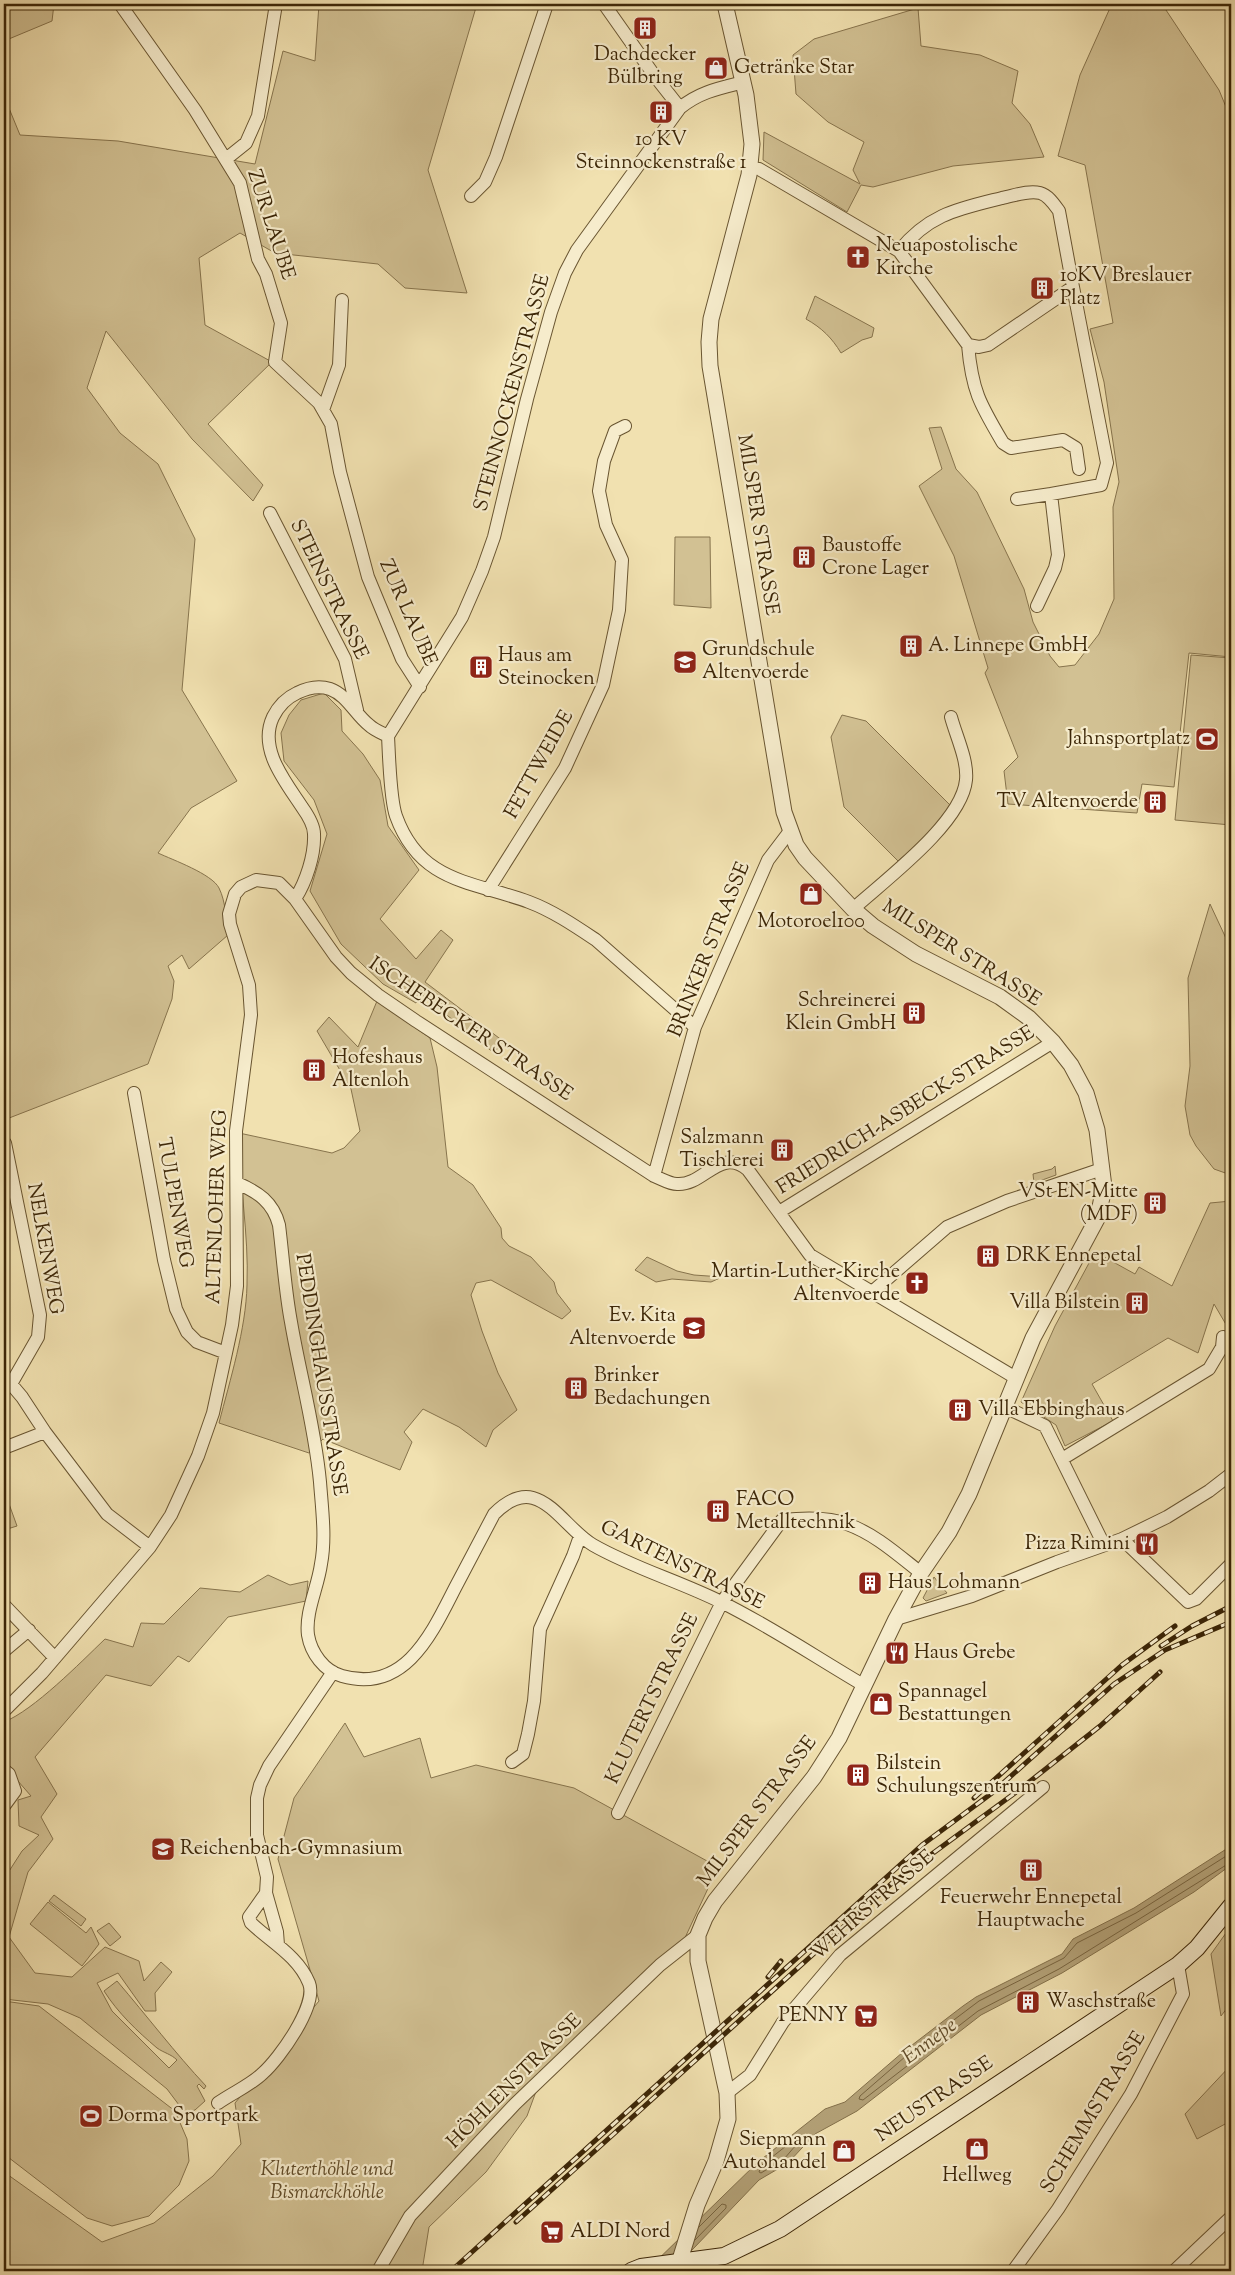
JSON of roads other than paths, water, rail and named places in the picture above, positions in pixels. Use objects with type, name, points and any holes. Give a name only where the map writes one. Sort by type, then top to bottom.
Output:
[{"type":"main road","name":"NEUSTRASSE","points":[[631,2271],[647,2266],[678,2267],[724,2256],[780,2229],[1178,1965],[1197,1948],[1231,1906]]},
{"type":"street","name":"ZUR LAUBE","points":[[120,4],[195,110],[240,183],[258,259],[266,274],[281,323],[275,362],[305,388],[323,410],[331,424],[340,472],[368,577],[402,659],[420,687]]},
{"type":"street","points":[[226,159],[246,143],[258,116],[276,4]]},
{"type":"street","points":[[471,196],[485,182],[496,157],[547,4]]},
{"type":"street","points":[[604,4],[654,75],[680,108]]},
{"type":"street","name":"MILSPER STRASSE","points":[[678,2267],[697,2205],[728,2119],[727,2093],[698,1961],[698,1935],[704,1918],[715,1901],[814,1777],[839,1738],[896,1619],[921,1573],[949,1532],[969,1494],[1033,1338],[1098,1217],[1104,1187],[1097,1130],[1086,1093],[1071,1065],[1053,1042],[1029,1018],[1000,997],[897,943],[853,909],[805,858],[796,845],[790,831],[784,812],[777,772],[710,366],[709,342],[717,291],[750,168],[752,130],[744,82],[725,4]]},
{"type":"street","name":"STEINNOCKENSTRASSE","points":[[388,736],[462,617],[485,563],[494,537],[527,399],[551,312],[565,273],[577,250],[680,108],[691,98],[708,91],[744,82]]},
{"type":"street","points":[[750,168],[760,169],[899,251],[968,345],[971,378],[976,393],[1004,443],[1011,448],[1064,440],[1076,448],[1079,470]]},
{"type":"street","points":[[899,251],[916,232],[947,212],[968,205],[1028,192],[1040,193],[1051,201],[1059,211],[1107,463],[1101,485],[1017,499]]},
{"type":"street","points":[[968,345],[988,345],[1073,287]]},
{"type":"street","points":[[323,410],[339,365],[342,300]]},
{"type":"street","name":"FETTWEIDE","points":[[488,890],[565,768],[603,685],[619,610],[622,560],[606,525],[599,491],[604,461],[615,431],[624,426]]},
{"type":"street","points":[[1037,606],[1055,568],[1058,555],[1052,494]]},
{"type":"street","name":"STEINSTRASSE","points":[[270,513],[345,659],[357,713]]},
{"type":"street","points":[[295,899],[313,851],[315,832],[308,816],[272,756],[268,741],[270,725],[283,702],[293,695],[316,687],[330,689],[341,695],[369,725],[388,736],[395,814],[407,839],[426,864],[458,881],[530,902],[579,928],[596,940],[695,1027]]},
{"type":"street","points":[[853,909],[943,826],[958,803],[966,780],[964,765],[951,717]]},
{"type":"street","name":"BRINKER STRASSE","points":[[654,1176],[695,1027],[764,868],[778,845],[790,831]]},
{"type":"street","name":"ISCHEBECKER STRASSE","points":[[235,894],[250,882],[265,880],[278,883],[295,899],[336,957],[378,995],[654,1176],[679,1184],[728,1162],[734,1162],[748,1170],[779,1212]]},
{"type":"street","name":"ALTENLOHER WEG","points":[[4,1712],[55,1658],[150,1547],[171,1515],[198,1456],[213,1413],[226,1353],[237,1286],[236,1131],[251,1015],[249,985],[230,924],[229,914],[235,894]]},
{"type":"street","name":"FRIEDRICH-ASBECK-STRASSE","points":[[779,1212],[1053,1042]]},
{"type":"street","name":"TULPENWEG","points":[[134,1093],[164,1260],[176,1309],[187,1332],[196,1342],[226,1353]]},
{"type":"street","name":"NELKENWEG","points":[[5,1143],[40,1315],[38,1337],[7,1383]]},
{"type":"street","points":[[872,1292],[947,1228],[1007,1201],[1102,1168]]},
{"type":"street","name":"PEDDINGHAUSSTRASSE","points":[[237,1183],[250,1188],[266,1200],[276,1211],[279,1224],[291,1322],[314,1438],[320,1490],[323,1554],[309,1616],[308,1634],[314,1653],[323,1665],[333,1672],[354,1679],[374,1678],[393,1672],[410,1661],[431,1634],[494,1514],[512,1500]]},
{"type":"street","points":[[779,1212],[810,1255],[1016,1378]]},
{"type":"street","points":[[1062,1459],[1209,1369],[1222,1347],[1223,1337]]},
{"type":"street","points":[[7,1383],[108,1514],[150,1547]]},
{"type":"street","points":[[1005,1407],[1045,1426],[1104,1545]]},
{"type":"street","points":[[4,1448],[45,1432]]},
{"type":"street","points":[[896,1619],[972,1596],[1122,1539],[1180,1509],[1231,1474]]},
{"type":"street","name":"GARTENSTRASSE","points":[[512,1500],[525,1496],[536,1498],[547,1505],[580,1536],[602,1549],[722,1602],[865,1686]]},
{"type":"street","name":"KLUTERTSTRASSE","points":[[618,1813],[722,1602],[782,1520],[814,1519],[846,1524],[886,1545],[921,1573]]},
{"type":"street","points":[[512,1762],[523,1754],[528,1734],[534,1701],[537,1644],[540,1629],[580,1536]]},
{"type":"street","points":[[1122,1539],[1188,1602],[1196,1599],[1231,1564]]},
{"type":"street","points":[[4,1605],[55,1658]]},
{"type":"street","points":[[4,1651],[29,1630]]},
{"type":"street","points":[[278,1945],[277,1932],[266,1894],[267,1877],[257,1835],[256,1814],[260,1785],[274,1759],[333,1672]]},
{"type":"street","points":[[4,1770],[9,1774],[15,1791],[4,1806]]},
{"type":"street","name":"WEHRSTRASSE","points":[[727,2093],[750,2075],[783,2022],[840,1954],[1043,1787]]},
{"type":"street","points":[[218,2102],[262,2074],[279,2054],[308,2005],[311,1992],[309,1983],[298,1964],[255,1927],[249,1917],[266,1894]]},
{"type":"street","name":"HÖHLENSTRASSE","points":[[378,2271],[410,2216],[515,2104],[660,1964],[698,1935]]},
{"type":"street","name":"SCHEMMSTRASSE","points":[[1013,2271],[1058,2209],[1131,2094],[1183,1994],[1178,1965]]},
{"type":"street","points":[[1174,2271],[1231,2217]]},
{"type":"water","name":"Ennepe","points":[[1231,1846],[1231,1865],[1194,1892],[1062,1973],[981,2015],[857,2111],[815,2134],[788,2163],[759,2180],[672,2271],[646,2271],[758,2162],[825,2109],[845,2102],[903,2052],[963,2006],[976,1997],[1062,1954],[1073,1939],[1134,1908]]},
{"type":"railway","points":[[1161,1646],[1192,1626],[1231,1606]]},
{"type":"railway","points":[[451,2271],[922,1845],[992,1793],[1114,1684],[1165,1650],[1231,1622]]},
{"type":"railway","points":[[974,1798],[1122,1665],[1175,1626]]},
{"type":"railway","points":[[516,2222],[891,1884],[1019,1790],[1100,1726],[1160,1672]]},
{"type":"railway","points":[[768,1977],[781,1961]]},
{"type":"place","name":"Dachdecker Bülbring","points":[[645,28]]},
{"type":"place","name":"Getränke Star","points":[[716,68]]},
{"type":"place","name":"10 KV Steinnockenstraße 1","points":[[661,112]]},
{"type":"place","name":"Neuapostolische Kirche","points":[[858,257]]},
{"type":"place","name":"10KV Breslauer Platz","points":[[1042,288]]},
{"type":"place","name":"Baustoffe Crone Lager","points":[[804,557]]},
{"type":"place","name":"A. Linnepe GmbH","points":[[911,646]]},
{"type":"place","name":"Grundschule Altenvoerde","points":[[685,662]]},
{"type":"place","name":"Haus am Steinocken","points":[[481,667]]},
{"type":"place","name":"Jahnsportplatz","points":[[1207,739]]},
{"type":"place","name":"TV Altenvoerde","points":[[1155,802]]},
{"type":"place","name":"Motoroel100","points":[[811,894]]},
{"type":"place","name":"Schreinerei Klein GmbH","points":[[914,1013]]},
{"type":"place","name":"Hofeshaus Altenloh","points":[[314,1070]]},
{"type":"place","name":"Salzmann Tischlerei","points":[[782,1150]]},
{"type":"place","name":"VSt EN-Mitte (MDF)","points":[[1155,1203]]},
{"type":"place","name":"DRK Ennepetal","points":[[988,1256]]},
{"type":"place","name":"Martin-Luther-Kirche Altenvoerde","points":[[917,1283]]},
{"type":"place","name":"Villa Bilstein","points":[[1137,1303]]},
{"type":"place","name":"Ev. Kita Altenvoerde","points":[[694,1328]]},
{"type":"place","name":"Brinker Bedachungen","points":[[576,1388]]},
{"type":"place","name":"Villa Ebbinghaus","points":[[960,1410]]},
{"type":"place","name":"FACO Metalltechnik","points":[[718,1511]]},
{"type":"place","name":"Pizza Rimini","points":[[1147,1544]]},
{"type":"place","name":"Haus Lohmann","points":[[870,1583]]},
{"type":"place","name":"Haus Grebe","points":[[897,1653]]},
{"type":"place","name":"Spannagel Bestattungen","points":[[881,1704]]},
{"type":"place","name":"Bilstein Schulungszentrum","points":[[858,1775]]},
{"type":"place","name":"Reichenbach-Gymnasium","points":[[163,1849]]},
{"type":"place","name":"Feuerwehr Ennepetal Hauptwache","points":[[1031,1870]]},
{"type":"place","name":"Waschstraße","points":[[1028,2002]]},
{"type":"place","name":"PENNY","points":[[866,2016]]},
{"type":"place","name":"Dorma Sportpark","points":[[91,2116]]},
{"type":"place","name":"Hellweg","points":[[977,2149]]},
{"type":"place","name":"Siepmann Autohandel","points":[[844,2151]]},
{"type":"place","name":"ALDI Nord","points":[[552,2232]]},
{"type":"park label","name":"Kluterthöhle und Bismarckhöhle","points":[[327,2182]]}]
